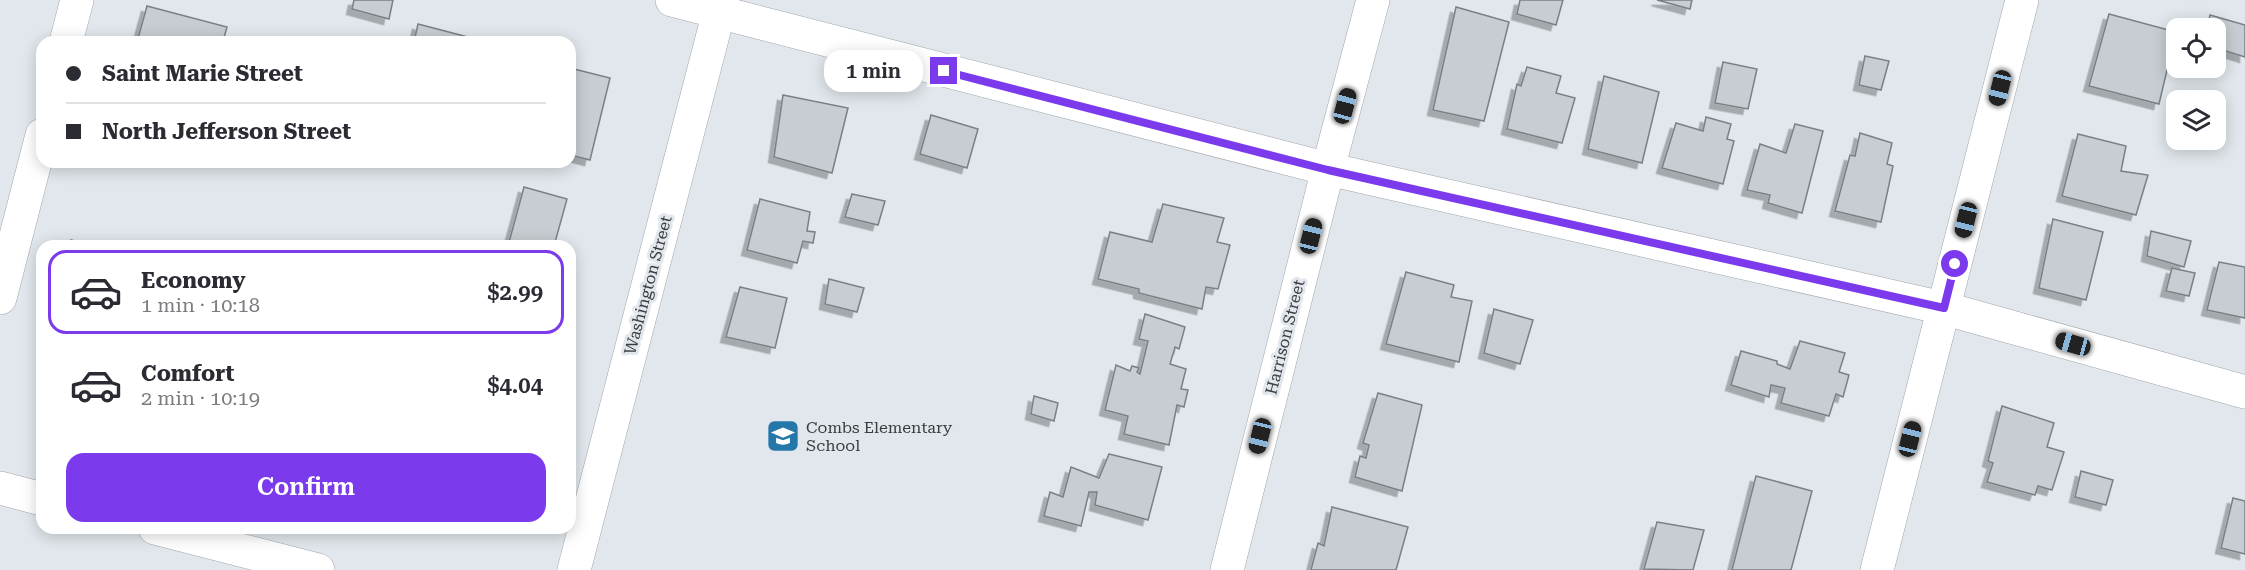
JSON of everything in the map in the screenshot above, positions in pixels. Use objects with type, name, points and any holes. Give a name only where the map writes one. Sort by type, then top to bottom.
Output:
[{"type":"street","points":[[68,36],[77,0]]},
{"type":"street","points":[[672,0],[721,7],[1328,170],[1944,308],[2245,392]]},
{"type":"street","name":"Harrison Street","points":[[1227,570],[1373,0]]},
{"type":"street","points":[[1877,570],[2022,0]]},
{"type":"street","name":"Washington Street","points":[[574,570],[721,7]]},
{"type":"street","points":[[0,298],[36,158]]},
{"type":"street","points":[[0,488],[36,497]]},
{"type":"street","points":[[178,534],[318,570]]},
{"type":"building","points":[[354,0],[393,0],[389,19],[352,9]]},
{"type":"building","points":[[1520,0],[1563,0],[1556,25],[1517,14]]},
{"type":"building","points":[[1657,0],[1692,0],[1690,9]]},
{"type":"building","points":[[147,6],[227,27],[224,36],[139,36]]},
{"type":"building","points":[[1456,7],[1509,22],[1484,121],[1433,110]]},
{"type":"building","points":[[2109,14],[2166,29],[2166,74],[2159,104],[2089,86]]},
{"type":"building","points":[[2226,20],[2245,25],[2245,57],[2226,51]]},
{"type":"building","points":[[418,24],[464,36],[415,36]]},
{"type":"building","points":[[1865,56],[1889,61],[1881,90],[1859,85]]},
{"type":"building","points":[[1723,62],[1757,69],[1748,109],[1715,103]]},
{"type":"building","points":[[1527,67],[1561,76],[1556,93],[1575,98],[1562,143],[1507,129],[1517,84],[1521,86]]},
{"type":"building","points":[[576,70],[610,78],[590,160],[576,156]]},
{"type":"building","points":[[1604,76],[1659,92],[1642,163],[1588,149]]},
{"type":"building","points":[[783,95],[848,108],[832,173],[774,157]]},
{"type":"building","points":[[931,115],[978,129],[967,168],[920,154]]},
{"type":"building","points":[[1706,117],[1731,124],[1727,139],[1734,141],[1723,184],[1662,168],[1676,123],[1703,131]]},
{"type":"building","points":[[1795,124],[1823,131],[1802,213],[1768,203],[1770,195],[1747,190],[1760,144],[1786,153]]},
{"type":"building","points":[[1860,133],[1892,143],[1887,164],[1893,166],[1881,222],[1835,211],[1850,155],[1855,156]]},
{"type":"building","points":[[2078,134],[2126,146],[2121,171],[2148,175],[2136,215],[2062,196]]},
{"type":"building","points":[[524,187],[567,199],[556,240],[510,240]]},
{"type":"building","points":[[852,194],[885,201],[878,225],[845,217]]},
{"type":"building","points":[[760,199],[810,212],[807,231],[815,232],[813,243],[803,241],[797,263],[747,250]]},
{"type":"building","points":[[1163,204],[1224,218],[1217,242],[1230,245],[1218,289],[1206,287],[1202,309],[1139,293],[1139,289],[1098,279],[1110,232],[1152,242]]},
{"type":"building","points":[[2053,219],[2103,232],[2086,300],[2039,288]]},
{"type":"building","points":[[2151,231],[2191,241],[2184,267],[2147,256]]},
{"type":"building","points":[[2219,262],[2245,267],[2245,318],[2207,310]]},
{"type":"building","points":[[2172,268],[2195,273],[2189,296],[2166,291]]},
{"type":"building","points":[[1406,272],[1454,285],[1451,297],[1472,301],[1459,362],[1386,344]]},
{"type":"building","points":[[829,279],[864,288],[857,312],[825,304]]},
{"type":"building","points":[[740,287],[787,298],[775,348],[726,337]]},
{"type":"building","points":[[1494,309],[1533,320],[1520,364],[1484,353]]},
{"type":"building","points":[[1145,314],[1185,327],[1179,349],[1175,347],[1170,364],[1186,369],[1181,389],[1188,390],[1184,407],[1177,405],[1169,445],[1124,434],[1128,416],[1105,410],[1116,365],[1130,371],[1132,366],[1139,368],[1137,372],[1140,374],[1148,341],[1139,339]]},
{"type":"building","points":[[1800,341],[1845,353],[1839,372],[1849,375],[1843,397],[1836,394],[1829,416],[1781,403],[1785,388],[1771,385],[1769,397],[1731,385],[1741,351],[1777,361],[1777,364],[1790,369]]},
{"type":"building","points":[[1378,393],[1422,405],[1402,491],[1355,477],[1360,456],[1366,458],[1369,445],[1363,443]]},
{"type":"building","points":[[1034,396],[1058,403],[1054,421],[1031,414]]},
{"type":"building","points":[[2002,406],[2054,423],[2047,447],[2064,452],[2052,490],[2038,486],[2035,495],[1987,482],[1993,463],[1988,461]]},
{"type":"building","points":[[1109,454],[1162,467],[1148,520],[1095,505],[1097,492],[1089,492],[1081,526],[1044,516],[1050,492],[1063,497],[1071,467],[1099,478]]},
{"type":"building","points":[[2081,471],[2113,480],[2106,505],[2075,497]]},
{"type":"building","points":[[1756,476],[1812,491],[1791,570],[1732,570]]},
{"type":"building","points":[[2233,498],[2245,501],[2245,554],[2221,548]]},
{"type":"building","points":[[1332,507],[1408,527],[1396,570],[1311,570],[1318,543],[1324,546]]},
{"type":"building","points":[[1657,522],[1704,530],[1693,570],[1644,569]]},
{"type":"place","name":"Combs Elementary School","points":[[783,436]]},
{"type":"route","points":[[944,71],[1328,170],[1944,308],[1955,264]]}]
